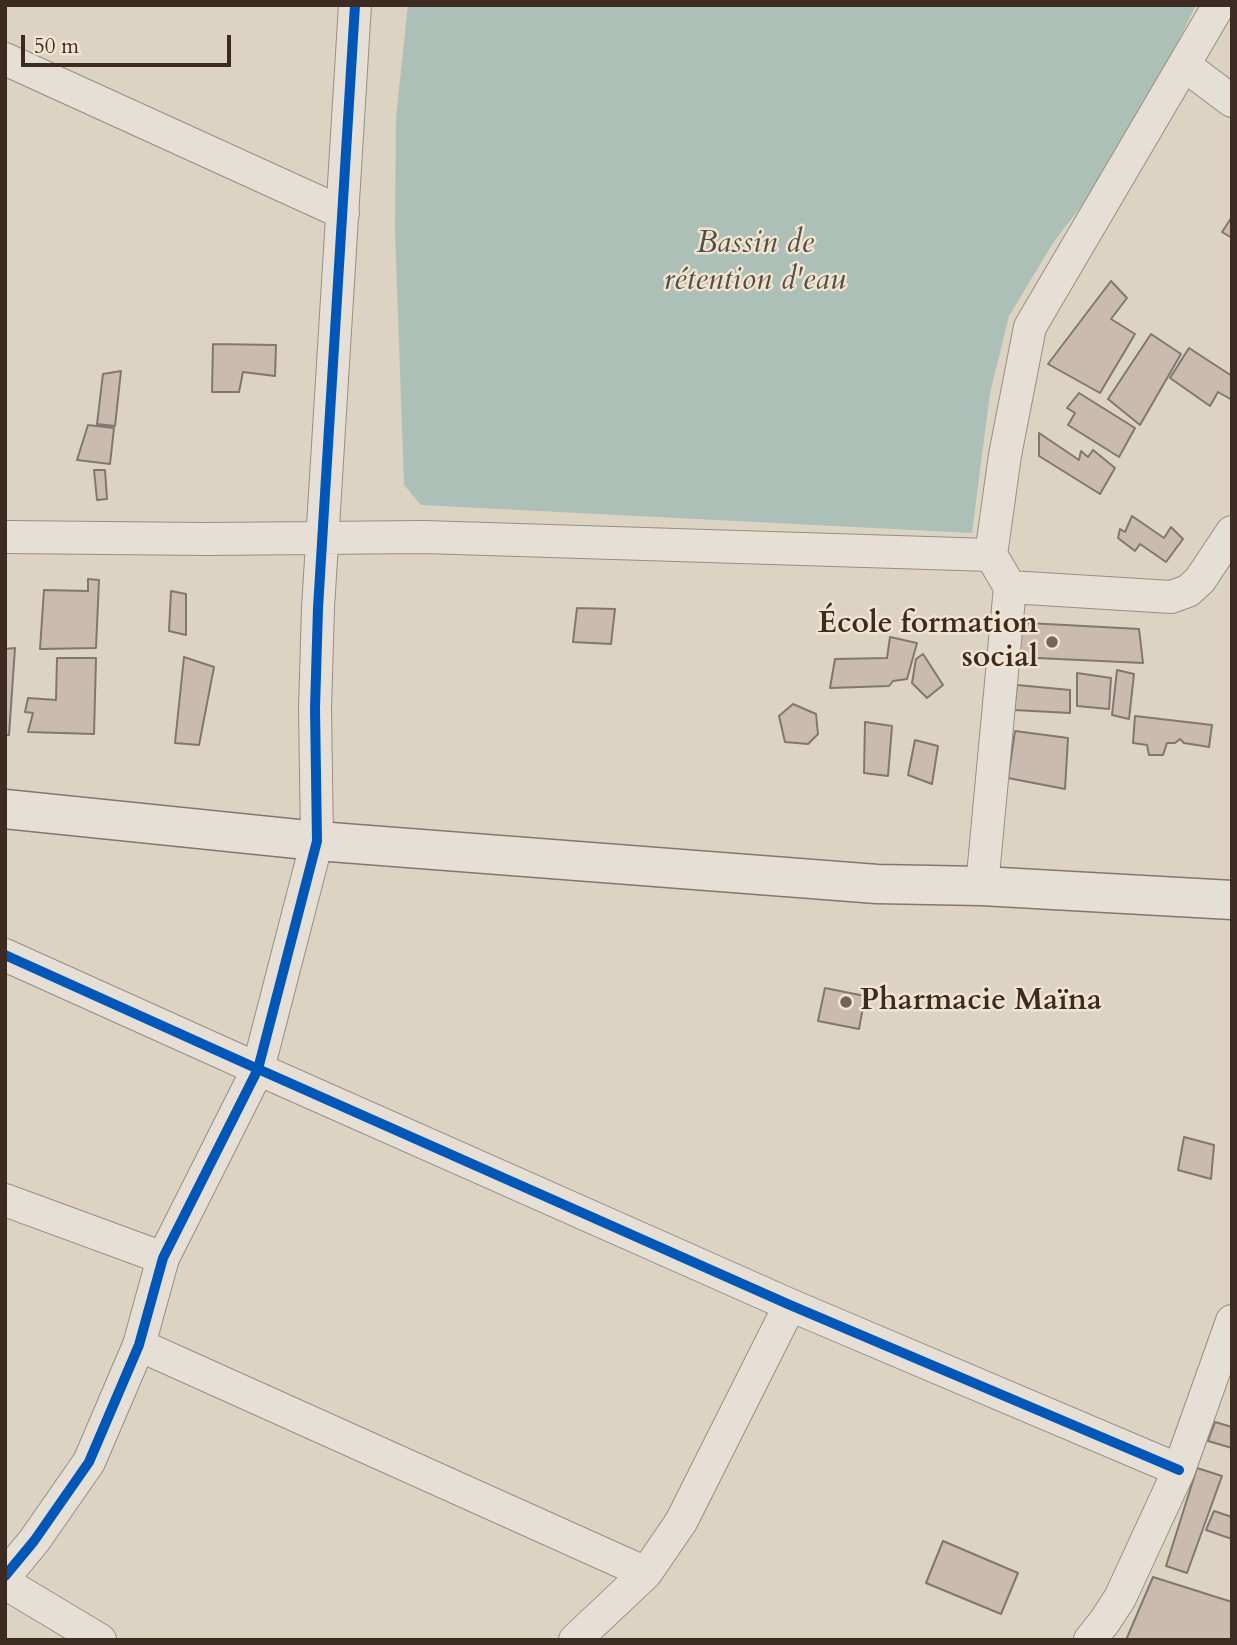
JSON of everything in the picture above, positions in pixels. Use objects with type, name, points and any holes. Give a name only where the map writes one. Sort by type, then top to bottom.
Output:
[{"type":"street","points":[[5,1576],[34,1541],[89,1462],[139,1345],[163,1258],[258,1069],[317,841],[315,708],[322,537],[355,5]]},
{"type":"street","points":[[982,886],[1010,587],[991,555],[1005,455],[1030,327],[1219,5]]},
{"type":"street","points":[[5,59],[343,213]]},
{"type":"street","points":[[1184,65],[1232,101]]},
{"type":"street","points":[[1010,587],[1171,597],[1188,591],[1200,580],[1232,532]]},
{"type":"street","points":[[5,537],[424,537],[991,555]]},
{"type":"street","points":[[5,809],[317,841],[877,884],[982,886],[1232,900]]},
{"type":"street","points":[[5,955],[790,1305],[1179,1470]]},
{"type":"street","points":[[5,1200],[163,1258]]},
{"type":"street","points":[[575,1640],[646,1573],[681,1522],[790,1305]]},
{"type":"street","points":[[1090,1640],[1120,1598],[1179,1470],[1232,1321]]},
{"type":"street","points":[[139,1345],[646,1573]]},
{"type":"street","points":[[5,1583],[100,1640]]},
{"type":"water","name":"Bassin de rétention d'eau","points":[[408,5],[1196,5],[1135,121],[1082,205],[1053,243],[1009,316],[990,393],[972,533],[421,505],[404,485],[395,231],[396,117]]},
{"type":"building","points":[[1232,217],[1232,238],[1222,232]]},
{"type":"building","points":[[1111,281],[1127,298],[1111,319],[1135,334],[1100,393],[1048,364]]},
{"type":"building","points":[[1151,334],[1181,354],[1140,425],[1108,399]]},
{"type":"building","points":[[213,344],[276,345],[275,376],[243,372],[239,392],[212,392]]},
{"type":"building","points":[[1189,348],[1232,376],[1232,400],[1218,392],[1210,406],[1170,378]]},
{"type":"building","points":[[121,371],[115,426],[97,424],[103,374]]},
{"type":"building","points":[[1079,393],[1135,428],[1119,457],[1068,425],[1075,413],[1067,408]]},
{"type":"building","points":[[88,425],[114,428],[110,464],[77,460]]},
{"type":"building","points":[[1039,433],[1079,460],[1081,451],[1088,457],[1093,450],[1115,468],[1100,494],[1039,456]]},
{"type":"building","points":[[94,470],[105,470],[107,499],[97,500]]},
{"type":"building","points":[[1132,516],[1164,538],[1171,527],[1183,539],[1166,562],[1140,544],[1135,551],[1118,538],[1120,529],[1125,532]]},
{"type":"building","points":[[88,579],[99,580],[96,648],[40,649],[44,590],[88,591]]},
{"type":"building","points":[[171,591],[186,594],[186,635],[169,631]]},
{"type":"building","points":[[577,608],[615,609],[611,644],[573,642]]},
{"type":"building","points":[[1028,623],[1139,629],[1143,663],[1016,657],[1018,632]]},
{"type":"building","points":[[890,637],[917,643],[907,679],[893,681],[889,686],[830,688],[835,659],[887,658]]},
{"type":"building","points":[[15,648],[9,735],[5,735],[5,649]]},
{"type":"building","points":[[923,654],[943,685],[927,698],[912,683],[916,659]]},
{"type":"building","points":[[184,657],[214,667],[199,745],[175,743]]},
{"type":"building","points":[[57,658],[96,658],[94,734],[28,732],[33,713],[25,712],[28,698],[56,700]]},
{"type":"building","points":[[1117,670],[1134,674],[1129,719],[1112,715]]},
{"type":"building","points":[[1077,673],[1111,678],[1109,709],[1077,706]]},
{"type":"building","points":[[1017,685],[1070,690],[1070,713],[1014,710]]},
{"type":"building","points":[[793,704],[816,714],[818,734],[808,744],[785,742],[779,716]]},
{"type":"building","points":[[1135,716],[1212,725],[1209,747],[1184,743],[1180,739],[1175,743],[1167,743],[1163,755],[1149,755],[1147,745],[1133,743]]},
{"type":"building","points":[[865,722],[892,726],[888,776],[864,773]]},
{"type":"building","points":[[1015,731],[1068,738],[1065,789],[1008,778]]},
{"type":"building","points":[[915,740],[938,746],[932,784],[908,775]]},
{"type":"building","points":[[825,988],[865,996],[859,1029],[818,1021]]},
{"type":"building","points":[[1184,1137],[1214,1145],[1211,1179],[1178,1170]]},
{"type":"building","points":[[1215,1422],[1232,1427],[1232,1448],[1208,1441]]},
{"type":"building","points":[[1197,1468],[1222,1476],[1187,1573],[1166,1566]]},
{"type":"building","points":[[1214,1511],[1232,1517],[1232,1539],[1206,1530]]},
{"type":"building","points":[[943,1541],[1018,1573],[1001,1614],[926,1583]]},
{"type":"building","points":[[1153,1577],[1232,1602],[1232,1640],[1126,1640]]},
{"type":"cycle path","points":[[5,1576],[34,1541],[89,1462],[139,1345],[163,1258],[258,1069],[317,841],[315,708],[318,608],[355,5]]},
{"type":"cycle path","points":[[5,955],[790,1305],[1179,1470]]},
{"type":"place","name":"École formation social","points":[[1052,642]]},
{"type":"place","name":"Pharmacie Maïna","points":[[846,1002]]}]
